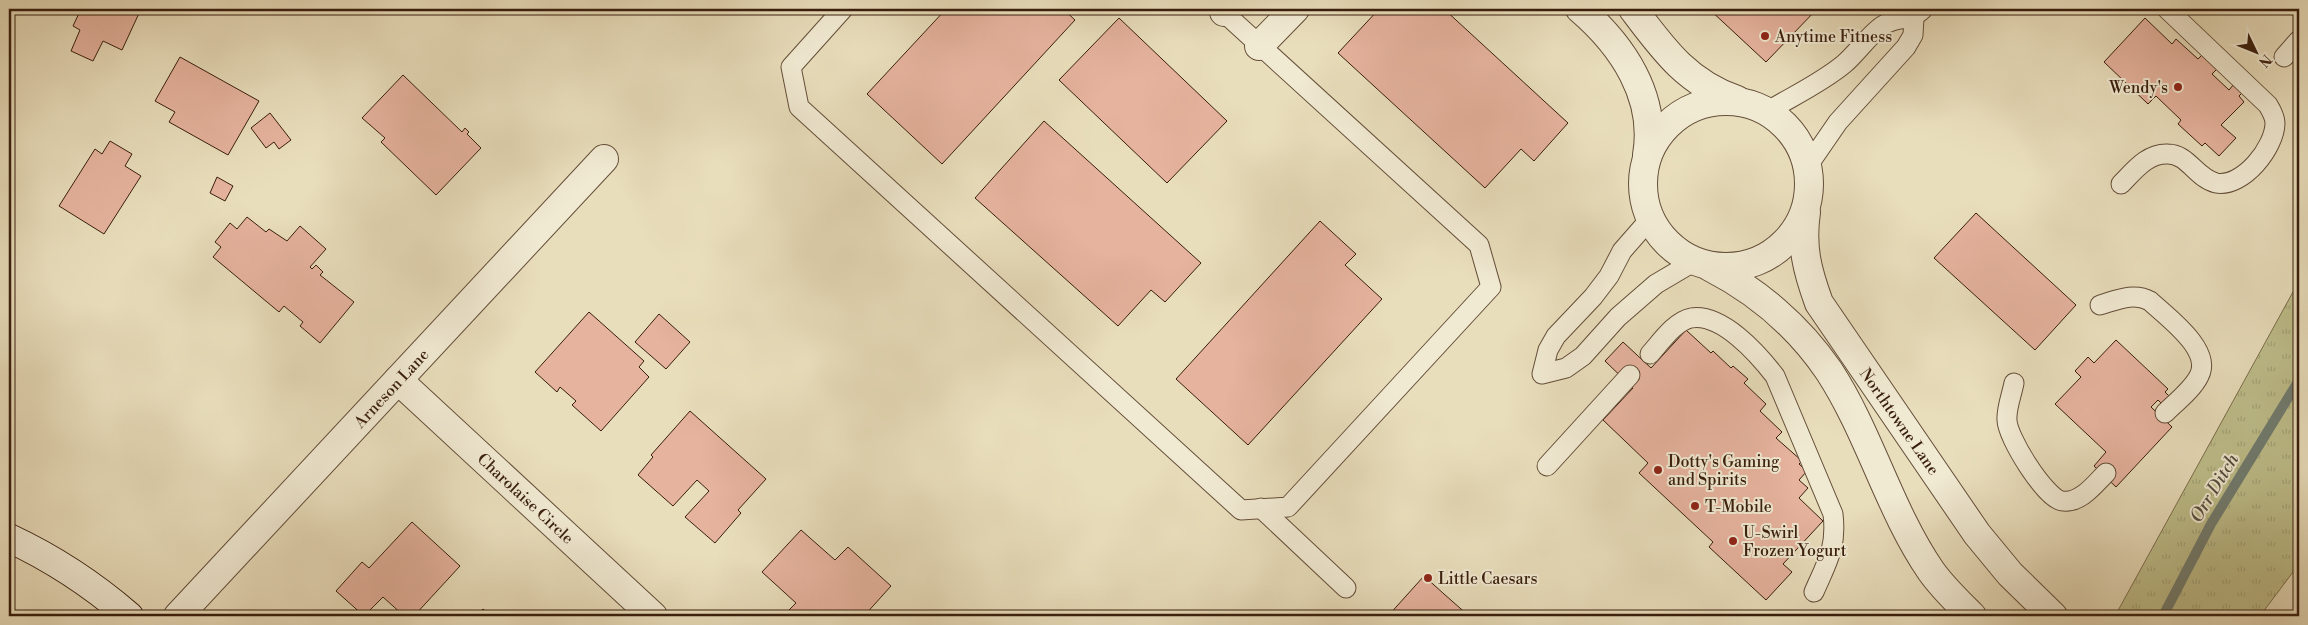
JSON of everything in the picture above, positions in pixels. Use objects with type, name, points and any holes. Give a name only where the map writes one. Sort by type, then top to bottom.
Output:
[{"type":"street","points":[[1260,46],[1295,9]]},
{"type":"street","points":[[1580,9],[1606,34],[1620,51],[1644,97],[1650,137],[1644,167],[1643,193],[1650,219],[1664,241],[1684,257],[1702,263],[1736,267],[1760,260],[1782,246],[1798,225],[1808,201],[1809,175],[1802,150],[1788,128],[1756,107],[1720,94],[1688,74],[1667,54],[1633,9]]},
{"type":"street","points":[[1644,167],[1654,143],[1670,122],[1692,108],[1717,101],[1756,107]]},
{"type":"street","name":"Arneson Lane","points":[[178,616],[604,159]]},
{"type":"street","name":"Northtowne Lane","points":[[1808,201],[1804,245],[1807,271],[1819,303],[1977,534],[2010,574],[2054,616]]},
{"type":"street","name":"Northtowne Lane","points":[[1702,263],[1733,278],[1770,306],[1815,354],[1840,392],[1928,566],[1972,616]]},
{"type":"street","name":"Charolaise Circle","points":[[398,380],[653,616]]},
{"type":"street","points":[[9,538],[60,566],[129,616]]},
{"type":"lane","points":[[843,9],[791,67],[799,107],[1241,510],[1288,507],[1491,287],[1479,245],[1260,46],[1224,10]]},
{"type":"lane","points":[[2120,184],[2143,162],[2153,156],[2168,154],[2183,158],[2203,177],[2217,183],[2235,180],[2250,169],[2264,154],[2274,137],[2275,121],[2268,105],[2167,9]]},
{"type":"lane","points":[[1756,107],[1826,78],[1845,63],[1881,26],[1893,20],[1918,13],[1913,35],[1906,47],[1838,122],[1807,167]]},
{"type":"lane","points":[[2284,57],[2299,40]]},
{"type":"lane","points":[[1650,219],[1622,251],[1609,276],[1593,297],[1556,336],[1548,350],[1542,374],[1566,368],[1583,356],[1618,317],[1656,284],[1702,263]]},
{"type":"lane","points":[[2100,305],[2130,296],[2141,296],[2150,301],[2196,347],[2202,358],[2199,377],[2166,413]]},
{"type":"lane","points":[[1650,354],[1678,325],[1690,318],[1707,320],[1723,326],[1745,344],[1761,358],[1774,376],[1833,514],[1836,534],[1831,553],[1814,592]]},
{"type":"lane","points":[[1547,466],[1630,375]]},
{"type":"lane","points":[[2014,383],[2006,419],[2008,430],[2040,484],[2053,498],[2063,502],[2076,499],[2089,490],[2106,473]]},
{"type":"lane","points":[[1261,508],[1346,588]]},
{"type":"green space","points":[[2299,281],[2299,564],[2260,616],[2115,616]]},
{"type":"building","points":[[81,9],[141,9],[122,50],[103,41],[93,61],[71,51],[80,30],[73,26]]},
{"type":"building","points":[[946,9],[1063,9],[1075,20],[942,164],[867,94]]},
{"type":"building","points":[[1379,9],[1444,9],[1568,123],[1534,161],[1521,149],[1485,188],[1338,53]]},
{"type":"building","name":"Anytime Fitness","points":[[1709,9],[1817,9],[1766,62]]},
{"type":"building","points":[[1119,18],[1227,121],[1167,183],[1059,80]]},
{"type":"building","name":"Wendy's","points":[[2145,18],[2172,44],[2176,39],[2198,59],[2203,54],[2218,68],[2212,74],[2229,90],[2234,84],[2243,92],[2239,96],[2244,102],[2221,125],[2236,138],[2219,156],[2205,143],[2202,146],[2178,124],[2181,120],[2156,96],[2148,104],[2104,62]]},
{"type":"building","points":[[180,57],[259,101],[228,155],[169,122],[175,112],[155,101]]},
{"type":"building","points":[[403,75],[462,132],[465,128],[469,132],[467,134],[481,148],[436,195],[381,142],[385,138],[362,118]]},
{"type":"building","points":[[270,113],[291,140],[279,149],[274,142],[266,148],[251,128]]},
{"type":"building","points":[[1044,121],[1201,263],[1165,302],[1151,290],[1118,326],[975,198]]},
{"type":"building","points":[[110,141],[132,154],[125,166],[141,176],[104,234],[59,206],[95,149],[102,154]]},
{"type":"building","points":[[217,177],[233,186],[225,201],[210,193]]},
{"type":"building","points":[[1976,213],[2076,305],[2035,350],[1934,258]]},
{"type":"building","points":[[247,217],[266,232],[269,229],[287,241],[300,226],[326,249],[310,267],[312,269],[316,265],[323,272],[320,275],[354,302],[320,343],[300,326],[303,322],[284,306],[279,312],[213,257],[221,247],[215,242],[230,223],[237,229]]},
{"type":"building","points":[[1320,221],[1356,254],[1345,265],[1382,299],[1248,445],[1176,379]]},
{"type":"building","points":[[589,312],[644,361],[639,367],[649,377],[601,431],[572,405],[576,401],[560,387],[557,392],[535,372]]},
{"type":"building","points":[[659,314],[690,342],[666,369],[635,342]]},
{"type":"building","points":[[1686,330],[1711,353],[1713,351],[1731,368],[1733,366],[1748,379],[1744,383],[1766,404],[1760,411],[1782,432],[1776,438],[1802,461],[1799,464],[1807,471],[1799,480],[1808,488],[1799,498],[1823,521],[1783,564],[1792,572],[1766,600],[1709,547],[1713,542],[1639,473],[1648,463],[1603,420],[1633,388],[1605,361],[1623,342],[1651,368]]},
{"type":"building","points":[[2116,340],[2168,389],[2165,392],[2169,396],[2162,404],[2158,400],[2151,407],[2172,427],[2116,487],[2094,466],[2106,452],[2055,404],[2081,377],[2075,371],[2088,357],[2094,363]]},
{"type":"building","points":[[690,411],[766,479],[738,510],[741,513],[715,543],[685,517],[709,491],[697,480],[673,506],[638,475],[653,457],[651,455]]},
{"type":"building","points":[[412,522],[460,566],[414,616],[404,616],[383,597],[364,616],[336,591],[362,562],[369,568]]},
{"type":"building","points":[[801,530],[835,560],[848,547],[891,586],[864,616],[795,616],[789,610],[796,603],[762,572]]},
{"type":"building","points":[[1424,576],[1444,594],[1469,616],[1388,616]]},
{"type":"building","points":[[483,609],[489,614],[492,616],[476,616]]},
{"type":"waterway","name":"Orr Ditch","points":[[2163,616],[2211,524],[2299,380]]},
{"type":"place","name":"Anytime Fitness","points":[[1765,36]]},
{"type":"place","name":"Wendy's","points":[[2178,87]]},
{"type":"place","name":"Dotty's Gaming and Spirits","points":[[1658,470]]},
{"type":"place","name":"T-Mobile","points":[[1695,506]]},
{"type":"place","name":"U-Swirl Frozen Yogurt","points":[[1733,541]]},
{"type":"place","name":"Little Caesars","points":[[1428,578]]}]
